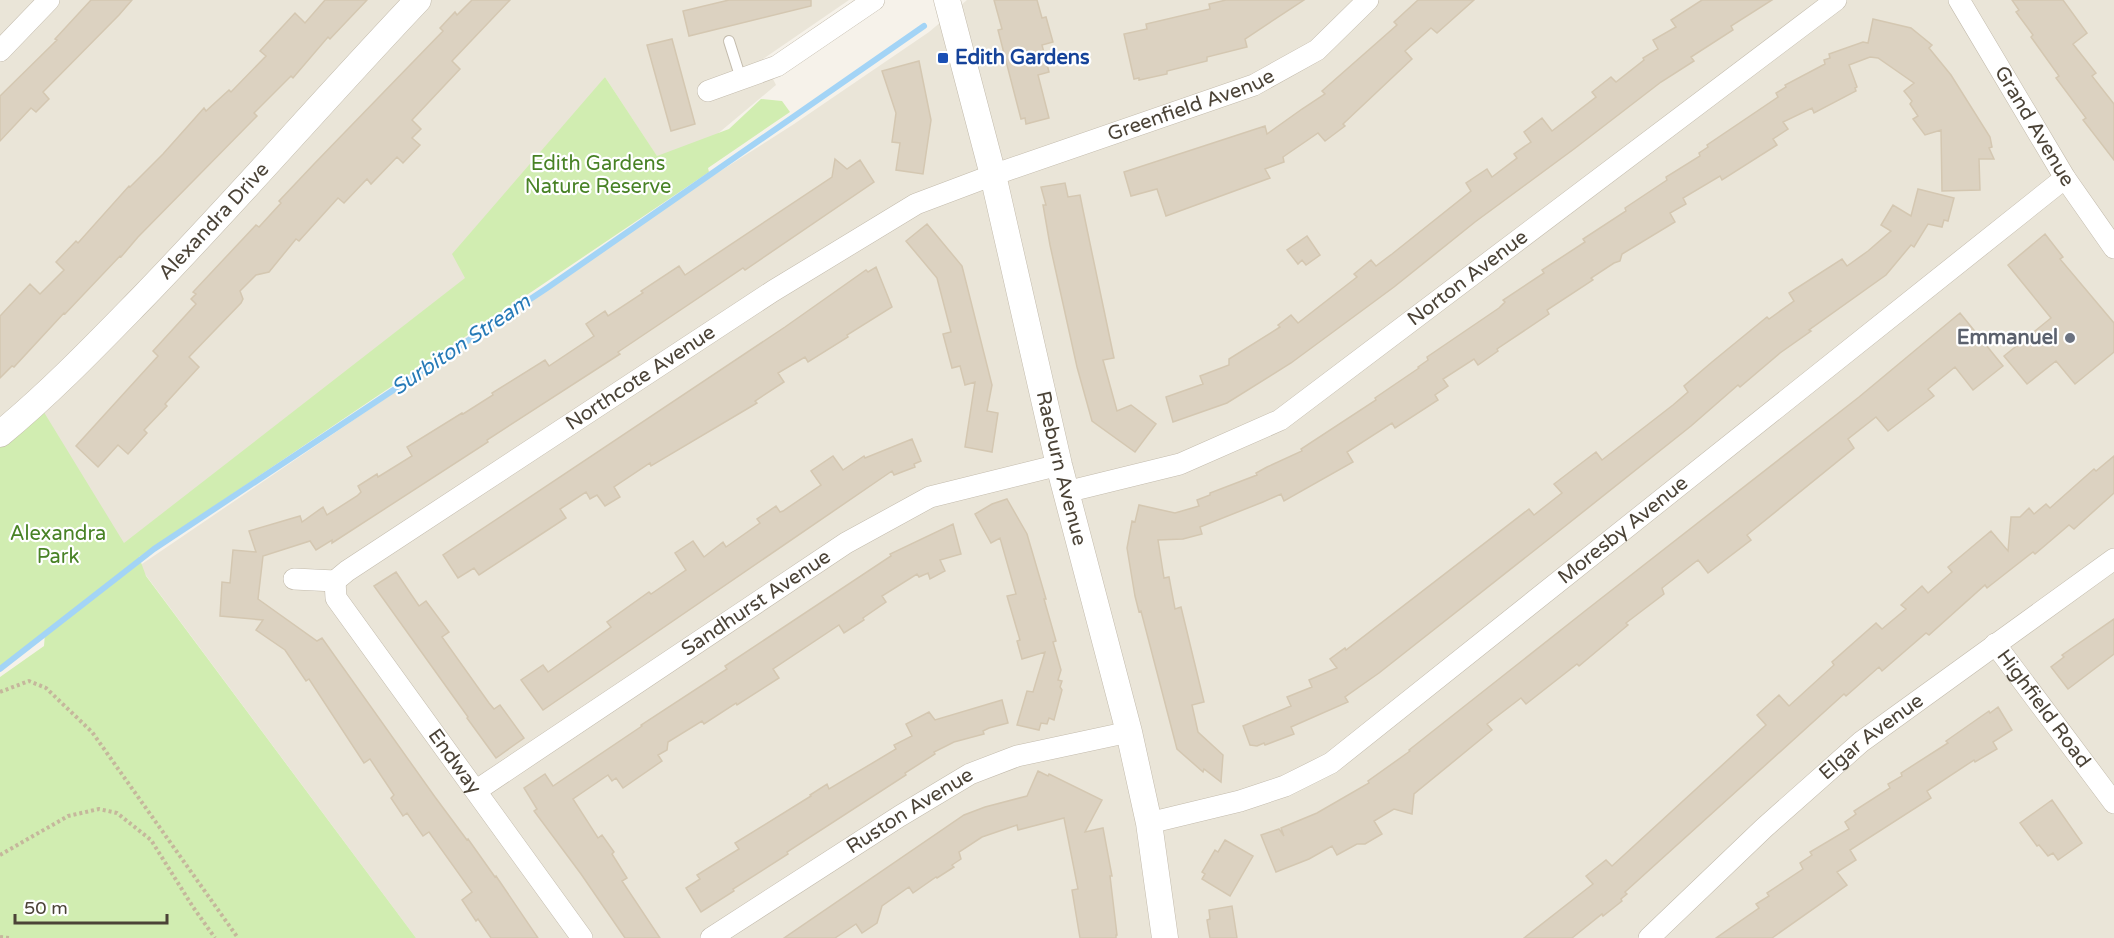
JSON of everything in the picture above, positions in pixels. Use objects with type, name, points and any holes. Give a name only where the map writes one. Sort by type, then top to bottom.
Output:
[{"type":"street","points":[[0,51],[49,0]]},
{"type":"street","name":"Alexandra Drive","points":[[0,434],[72,370],[173,265],[298,127],[418,0]]},
{"type":"street","points":[[708,91],[777,66],[874,0]]},
{"type":"street","name":"Raeburn Avenue","points":[[947,0],[993,175],[1059,465],[1129,732],[1149,823],[1165,938]]},
{"type":"street","name":"Greenfield Avenue","points":[[993,175],[1254,86],[1317,50],[1368,0]]},
{"type":"street","name":"Norton Avenue","points":[[1066,492],[1180,464],[1280,420],[1836,0]]},
{"type":"street","name":"Grand Avenue","points":[[1959,0],[2065,178],[2114,248]]},
{"type":"street","name":"Northcote Avenue","points":[[335,581],[773,291],[916,204],[993,175]]},
{"type":"street","name":"Moresby Avenue","points":[[1149,823],[1262,794],[1285,786],[1331,762],[2065,178]]},
{"type":"street","name":"Sandhurst Avenue","points":[[477,790],[846,543],[930,497],[1059,465]]},
{"type":"street","name":"Elgar Avenue","points":[[1649,938],[1764,828],[1861,742],[2114,559]]},
{"type":"street","points":[[294,579],[335,581]]},
{"type":"street","name":"Endway","points":[[335,581],[336,598],[582,938]]},
{"type":"street","name":"Highfield Road","points":[[1995,644],[2114,803]]},
{"type":"street","name":"Ruston Avenue","points":[[711,938],[900,816],[970,774],[1017,756],[1129,732]]},
{"type":"lane","points":[[729,40],[741,79]]},
{"type":"path","points":[[0,692],[29,681],[46,688],[92,732],[238,938]]},
{"type":"path","points":[[0,855],[68,816],[99,810],[117,813],[151,840],[215,938]]},
{"type":"path","points":[[0,937],[9,938]]},
{"type":"shaded area","points":[[0,0],[849,0],[763,59],[776,85],[703,146],[662,164],[605,77],[466,278],[124,544],[0,423]]},
{"type":"shaded area","points":[[967,0],[2114,0],[2114,938],[416,938],[139,566],[711,177],[794,124],[929,32]]},
{"type":"green space","points":[[605,77],[657,156],[729,129],[761,99],[782,101],[790,112],[708,168],[709,172],[139,557],[146,576],[416,938],[0,938],[0,677],[44,646],[45,633],[0,669],[0,446],[42,409],[124,543],[465,278],[452,254]]},
{"type":"building","points":[[91,0],[132,0],[43,92],[49,99],[36,112],[31,108],[0,141],[0,96],[57,40],[55,39]]},
{"type":"building","points":[[325,0],[367,0],[330,39],[328,37],[293,78],[291,76],[254,113],[257,116],[121,257],[64,313],[14,367],[12,366],[0,378],[0,316],[30,284],[40,294],[64,270],[56,262],[76,241],[78,243],[204,108],[206,111],[229,90],[231,92],[266,56],[260,51],[295,13],[305,23]]},
{"type":"building","points":[[472,0],[510,0],[452,61],[460,69],[412,120],[421,129],[412,138],[420,145],[403,163],[397,157],[371,184],[367,179],[344,203],[338,198],[299,241],[296,239],[269,272],[256,275],[240,291],[243,299],[241,303],[189,357],[199,367],[144,430],[147,433],[128,454],[118,445],[98,467],[76,446],[158,356],[153,351],[196,304],[191,299],[196,294],[193,292],[256,225],[259,227],[281,203],[279,201],[443,31],[440,28],[455,12],[457,15]]},
{"type":"building","points":[[729,0],[811,0],[811,6],[689,36],[683,11]]},
{"type":"building","points":[[994,0],[1037,0],[1042,18],[1046,17],[1053,42],[1042,45],[1049,72],[1038,75],[1049,118],[1026,124],[1025,118],[1021,119],[998,30],[1002,29]]},
{"type":"building","points":[[1226,0],[1304,0],[1245,39],[1247,47],[1207,57],[1207,61],[1167,71],[1167,74],[1134,79],[1124,34],[1147,29],[1146,24],[1210,9],[1209,4]]},
{"type":"building","points":[[1418,0],[1474,0],[1437,33],[1431,28],[1405,51],[1412,59],[1343,124],[1345,126],[1325,141],[1318,133],[1283,157],[1284,162],[1265,169],[1270,178],[1166,216],[1157,189],[1131,196],[1124,172],[1265,126],[1267,134],[1325,94],[1322,91],[1397,25],[1394,22]]},
{"type":"building","points":[[1702,0],[1772,0],[1731,26],[1733,30],[1691,57],[1694,61],[1661,82],[1291,363],[1227,403],[1173,422],[1166,397],[1203,384],[1200,376],[1229,365],[1229,359],[1280,327],[1278,325],[1291,315],[1298,323],[1357,277],[1354,274],[1371,260],[1376,266],[1471,191],[1466,183],[1487,169],[1492,177],[1517,158],[1514,154],[1531,142],[1524,132],[1542,118],[1552,131],[1596,97],[1592,92],[1611,77],[1616,82],[1644,60],[1643,58],[1658,49],[1653,40],[1676,27],[1671,20]]},
{"type":"building","points":[[2012,0],[2063,0],[2087,33],[2073,44],[2096,73],[2092,76],[2114,104],[2114,160],[2083,120],[2086,118],[2056,78],[2059,76],[2031,37],[2033,35],[2016,12],[2019,10]]},
{"type":"building","points":[[1873,19],[1911,28],[1932,45],[1929,48],[1951,75],[1990,137],[1992,147],[1989,148],[1994,159],[1979,159],[1980,190],[1942,191],[1941,130],[1925,135],[1913,119],[1918,116],[1910,104],[1912,101],[1904,91],[1914,83],[1878,58],[1870,57],[1849,65],[1857,87],[1856,91],[1814,113],[1812,108],[1783,122],[1788,129],[1773,139],[1777,145],[1722,180],[1720,176],[1683,198],[1686,204],[1670,213],[1675,222],[1622,254],[1620,261],[1591,278],[1593,280],[1547,310],[1549,314],[1497,349],[1498,351],[1478,365],[1474,359],[1443,379],[1448,386],[1435,395],[1438,400],[1395,428],[1392,423],[1347,452],[1353,462],[1284,501],[1281,494],[1200,527],[1202,534],[1183,539],[1158,540],[1164,578],[1169,577],[1175,609],[1181,607],[1204,702],[1192,705],[1198,732],[1223,755],[1221,782],[1204,769],[1203,772],[1177,749],[1141,611],[1139,612],[1135,596],[1127,548],[1132,521],[1135,522],[1139,505],[1175,513],[1199,506],[1197,500],[1210,493],[1257,475],[1256,473],[1267,467],[1302,451],[1301,449],[1376,400],[1375,398],[1419,368],[1428,360],[1427,357],[1499,308],[1505,302],[1503,300],[1544,273],[1542,270],[1585,242],[1583,239],[1626,211],[1625,208],[1667,180],[1666,177],[1700,156],[1699,153],[1708,147],[1707,145],[1778,97],[1776,93],[1786,87],[1785,85],[1825,64],[1824,60],[1830,58],[1829,54],[1863,42],[1868,43]]},
{"type":"building","points":[[672,39],[695,124],[671,131],[647,45]]},
{"type":"building","points":[[919,61],[931,120],[923,174],[896,170],[900,143],[892,142],[896,113],[882,71]]},
{"type":"building","points":[[835,159],[847,169],[860,160],[874,182],[745,270],[743,268],[618,352],[620,354],[487,440],[488,442],[332,543],[332,540],[316,550],[310,541],[263,556],[258,599],[317,641],[322,638],[435,797],[496,876],[538,938],[491,938],[462,900],[472,892],[429,832],[423,836],[407,813],[403,816],[391,798],[394,795],[370,759],[364,763],[309,679],[306,681],[285,650],[256,630],[263,620],[220,616],[222,582],[230,583],[233,550],[256,552],[249,531],[300,516],[302,522],[323,507],[327,515],[357,496],[361,492],[358,486],[377,474],[378,477],[412,456],[407,447],[463,414],[545,360],[549,366],[594,336],[586,324],[605,311],[608,316],[679,266],[685,275],[832,177]]},
{"type":"building","points":[[1065,183],[1068,197],[1080,195],[1114,358],[1103,360],[1117,411],[1131,405],[1156,424],[1135,452],[1092,421],[1077,367],[1050,245],[1043,205],[1046,205],[1041,187]]},
{"type":"building","points":[[1918,189],[1954,198],[1948,221],[1944,220],[1942,227],[1928,224],[1914,247],[1911,245],[1886,275],[1809,330],[1811,331],[1780,353],[1740,387],[1738,385],[1691,426],[1559,531],[1379,673],[1345,697],[1348,702],[1291,727],[1294,734],[1265,745],[1264,743],[1257,746],[1250,745],[1243,726],[1291,706],[1287,697],[1312,687],[1309,680],[1337,668],[1330,659],[1345,648],[1346,650],[1529,509],[1534,515],[1562,493],[1554,484],[1596,452],[1602,460],[1673,405],[1688,392],[1684,386],[1767,317],[1769,319],[1794,301],[1789,293],[1842,259],[1847,266],[1868,251],[1891,231],[1881,225],[1893,205],[1911,216]]},
{"type":"building","points":[[927,224],[962,266],[992,385],[987,411],[998,413],[992,452],[965,447],[975,382],[965,385],[960,366],[952,368],[943,334],[951,332],[937,278],[906,241]]},
{"type":"building","name":"Emmanuel","points":[[2045,234],[2063,257],[2060,259],[2114,323],[2114,352],[2075,384],[2056,361],[2027,384],[2004,356],[2051,318],[2008,265]]},
{"type":"building","points":[[1307,236],[1320,255],[1306,265],[1302,260],[1298,264],[1287,250]]},
{"type":"building","points":[[876,267],[892,307],[808,362],[805,357],[778,373],[784,382],[755,401],[757,403],[651,466],[650,463],[614,487],[620,497],[605,506],[597,495],[590,499],[586,492],[560,509],[566,518],[479,575],[474,568],[458,578],[443,555],[785,327],[866,270],[868,272]]},
{"type":"building","points":[[1960,313],[2003,366],[1973,390],[1955,367],[1928,389],[1934,396],[1888,431],[1876,417],[1848,439],[1854,448],[1747,535],[1751,540],[1708,573],[1698,560],[1662,588],[1664,594],[1626,623],[1628,625],[1579,666],[1577,664],[1526,704],[1521,698],[1487,724],[1492,730],[1414,794],[1412,814],[1394,809],[1374,821],[1382,834],[1365,844],[1357,844],[1337,855],[1332,846],[1309,859],[1276,872],[1261,835],[1279,829],[1284,836],[1281,828],[1317,813],[1369,783],[1368,781],[1410,751],[1859,397]]},
{"type":"building","points":[[912,439],[921,461],[914,464],[915,467],[894,475],[892,471],[543,710],[521,680],[543,665],[548,672],[611,627],[607,622],[649,592],[651,594],[686,570],[675,553],[693,541],[704,557],[723,542],[726,547],[760,523],[757,519],[776,506],[780,512],[783,511],[821,485],[811,471],[833,456],[843,470],[864,456],[865,458]]},
{"type":"building","points":[[2114,456],[2114,493],[2074,529],[2069,525],[2035,554],[2033,552],[1987,588],[1985,585],[1929,635],[1926,633],[1882,671],[1879,667],[1846,696],[1844,694],[1625,892],[1627,894],[1621,899],[1622,901],[1572,938],[1524,938],[1593,884],[1586,876],[1606,860],[1612,866],[1766,725],[1757,715],[1779,695],[1789,706],[1834,665],[1832,662],[1876,623],[1882,629],[1906,609],[1901,605],[1922,586],[1928,593],[1952,572],[1948,567],[1991,531],[2008,551],[2011,517],[2020,517],[2029,508],[2034,514],[2046,504],[2050,508],[2094,469],[2096,471]]},
{"type":"building","points":[[1007,499],[1027,534],[1046,599],[1044,599],[1056,641],[1053,642],[1061,670],[1058,680],[1062,681],[1060,687],[1062,690],[1054,720],[1049,718],[1047,724],[1041,723],[1039,730],[1017,725],[1027,691],[1033,692],[1045,652],[1022,659],[1017,641],[1020,640],[1007,596],[1016,594],[1000,538],[991,543],[975,514],[992,504]]},
{"type":"building","points":[[953,524],[961,554],[940,560],[945,571],[930,579],[928,573],[919,577],[917,574],[882,596],[886,602],[863,618],[864,620],[844,633],[839,625],[773,669],[779,678],[737,705],[736,703],[704,724],[702,721],[668,742],[667,750],[658,755],[662,761],[623,788],[616,778],[612,781],[608,775],[573,799],[598,838],[602,835],[614,852],[612,854],[627,878],[622,881],[660,938],[625,938],[534,811],[537,809],[524,788],[545,774],[553,786],[727,669],[725,666],[891,556],[890,554]]},
{"type":"building","points":[[396,572],[419,606],[426,601],[449,632],[442,637],[489,703],[494,709],[500,705],[524,738],[496,758],[374,586]]},
{"type":"building","points":[[2114,619],[2114,654],[2068,689],[2051,667],[2064,657],[2062,655]]},
{"type":"building","points":[[1002,700],[1008,723],[989,728],[983,731],[984,734],[954,742],[934,752],[935,754],[905,773],[906,775],[787,852],[788,854],[701,912],[686,888],[700,879],[697,875],[739,849],[735,843],[827,784],[829,789],[896,749],[894,745],[912,736],[906,724],[929,712],[935,720]]},
{"type":"building","points":[[1998,707],[2012,730],[1993,742],[1997,749],[1975,762],[1974,760],[1927,791],[1931,798],[1850,850],[1856,860],[1837,872],[1847,885],[1772,938],[1716,938],[1759,908],[1756,904],[1769,896],[1767,893],[1803,869],[1800,863],[1812,855],[1810,852],[1849,829],[1845,822],[1856,814],[1854,811],[1890,788],[1888,784],[1902,776],[1901,773]]},
{"type":"building","points":[[1038,771],[1048,776],[1049,774],[1102,800],[1085,832],[1103,828],[1112,876],[1110,876],[1116,938],[1080,938],[1072,890],[1078,889],[1064,818],[1018,830],[1017,825],[982,837],[959,852],[961,859],[952,865],[954,867],[913,893],[909,887],[882,906],[877,923],[862,933],[856,924],[835,938],[784,938],[964,815],[1027,796]]},
{"type":"building","points":[[2052,800],[2082,843],[2058,860],[2053,853],[2048,856],[2039,845],[2037,846],[2020,823]]},
{"type":"building","points":[[1225,840],[1253,856],[1230,896],[1202,879],[1205,874],[1202,872],[1215,850],[1218,852]]},
{"type":"building","points":[[1232,906],[1237,938],[1210,938],[1207,920],[1210,919],[1209,910]]},
{"type":"waterway","name":"Surbiton Stream","points":[[0,669],[154,549],[547,288],[924,26]]},
{"type":"place","name":"Edith Gardens","points":[[943,58]]},
{"type":"place","name":"Emmanuel","points":[[2070,338]]},
{"type":"park label","name":"Edith Gardens Nature Reserve","points":[[598,176]]},
{"type":"park label","name":"Alexandra Park","points":[[58,546]]}]
